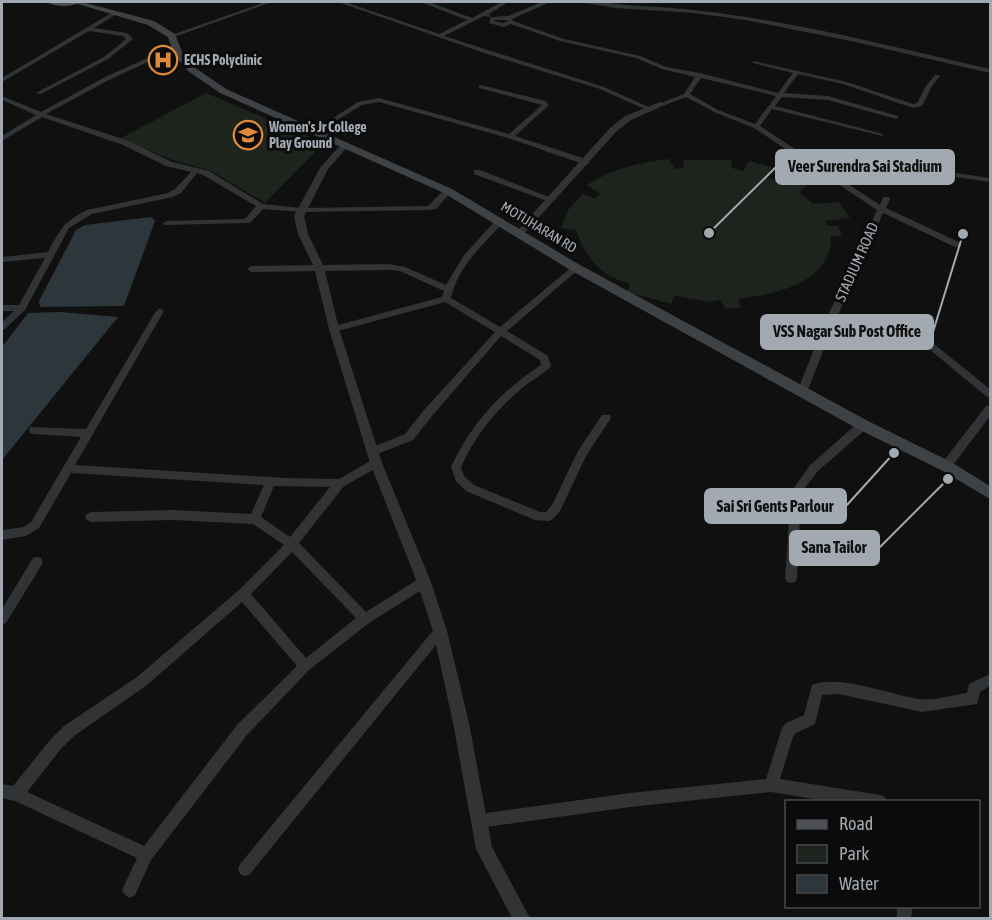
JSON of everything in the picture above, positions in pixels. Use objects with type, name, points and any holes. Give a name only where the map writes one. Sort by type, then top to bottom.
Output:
[{"type":"main road","points":[[51,2],[76,2]]},
{"type":"main road","name":"MOTIJHARAN RD","points":[[76,2],[151,23],[173,42],[177,54],[202,78],[223,91],[448,191],[576,268],[863,425],[946,466],[990,493]]},
{"type":"street","points":[[2,138],[107,71],[269,2]]},
{"type":"street","points":[[341,2],[499,57],[602,88],[649,109]]},
{"type":"street","points":[[425,2],[473,20]]},
{"type":"street","points":[[441,35],[505,2]]},
{"type":"street","points":[[484,14],[493,18],[491,22],[494,24],[504,25],[546,2]]},
{"type":"street","points":[[583,2],[607,6],[715,10],[990,71]]},
{"type":"street","points":[[2,80],[115,13]]},
{"type":"street","points":[[510,20],[562,40],[626,54],[664,68],[780,95],[828,98],[896,117]]},
{"type":"street","points":[[39,93],[92,66],[130,37],[90,28]]},
{"type":"street","points":[[755,62],[845,83],[913,106],[920,105],[929,86],[937,76]]},
{"type":"street","points":[[92,66],[107,71]]},
{"type":"street","points":[[756,127],[796,73]]},
{"type":"street","points":[[520,233],[613,130],[628,118],[686,95],[700,75]]},
{"type":"street","points":[[481,87],[544,102],[546,105],[510,137]]},
{"type":"street","points":[[686,95],[756,127],[880,209],[958,245]]},
{"type":"street","points":[[2,98],[40,114],[126,143],[169,164],[206,173],[261,206],[302,210],[428,208],[433,207],[448,191]]},
{"type":"street","points":[[316,131],[360,103],[379,100],[510,137],[585,162]]},
{"type":"street","points":[[771,107],[881,135]]},
{"type":"street","points":[[345,145],[324,168],[299,216],[303,234],[319,267],[334,329],[374,458],[424,582],[440,631],[461,723],[484,849],[521,918]]},
{"type":"street","points":[[3,325],[22,308],[66,227],[90,212],[163,198],[178,191],[196,170]]},
{"type":"street","points":[[477,172],[550,199]]},
{"type":"street","points":[[959,174],[990,180]]},
{"type":"street","name":"STADIUM ROAD","points":[[802,392],[829,324],[886,199]]},
{"type":"street","points":[[167,223],[247,221],[261,206]]},
{"type":"street","points":[[334,329],[446,294],[469,255],[500,221]]},
{"type":"street","points":[[2,259],[49,255]]},
{"type":"street","points":[[251,269],[319,267],[402,269],[446,294],[500,332],[545,358],[546,366],[519,384],[499,403],[475,433],[456,467],[460,478],[470,488],[539,517],[549,516],[556,508],[582,454],[606,418]]},
{"type":"street","points":[[146,855],[9,792],[69,731],[142,681],[243,594],[291,545],[340,483],[374,458],[409,437],[500,332],[576,268]]},
{"type":"street","points":[[2,308],[22,308]]},
{"type":"street","points":[[2,535],[26,531],[35,525],[160,311]]},
{"type":"street","points":[[829,324],[888,332],[926,342],[990,394]]},
{"type":"street","points":[[946,466],[990,409]]},
{"type":"street","points":[[791,578],[796,492],[814,468],[863,425]]},
{"type":"street","points":[[34,430],[88,433]]},
{"type":"street","points":[[67,469],[340,483]]},
{"type":"street","points":[[255,519],[271,480]]},
{"type":"street","points":[[91,518],[173,515],[255,519],[291,545],[366,619]]},
{"type":"street","points":[[2,618],[37,562]]},
{"type":"street","points":[[130,890],[146,855],[242,730],[305,666],[366,619],[424,582]]},
{"type":"street","points":[[243,594],[305,666]]},
{"type":"street","points":[[245,869],[440,631]]},
{"type":"street","points":[[771,785],[787,733],[791,728],[810,719],[817,689],[839,688],[922,706],[972,699],[974,688],[990,680]]},
{"type":"street","points":[[479,821],[630,800],[771,785],[873,800]]},
{"type":"green space","points":[[206,93],[324,143],[265,203],[211,171],[172,160],[121,138]]},
{"type":"green space","points":[[669,159],[675,169],[684,168],[683,160],[731,160],[732,168],[743,171],[749,161],[772,167],[767,177],[780,182],[788,177],[807,186],[799,192],[813,204],[839,202],[850,218],[825,221],[828,226],[838,226],[842,236],[831,236],[829,252],[822,265],[812,276],[783,290],[738,299],[741,307],[725,309],[721,300],[710,302],[675,296],[671,304],[627,292],[630,284],[603,271],[589,257],[576,230],[561,228],[568,210],[583,194],[595,198],[600,194],[587,185],[626,167]]},
{"type":"water","points":[[151,217],[155,221],[124,306],[40,307],[39,301],[76,230],[85,225]]},
{"type":"water","points":[[60,312],[118,317],[2,460],[2,347],[28,313]]},
{"type":"place","name":"ECHS Polyclinic","points":[[163,60]]},
{"type":"place","name":"Women's Jr College Play Ground","points":[[248,135]]},
{"type":"place","name":"Veer Surendra Sai Stadium","points":[[709,233]]},
{"type":"place","name":"VSS Nagar Sub Post Office","points":[[963,234]]},
{"type":"place","name":"Sai Sri Gents Parlour","points":[[894,453]]},
{"type":"place","name":"Sana Tailor","points":[[948,479]]}]
